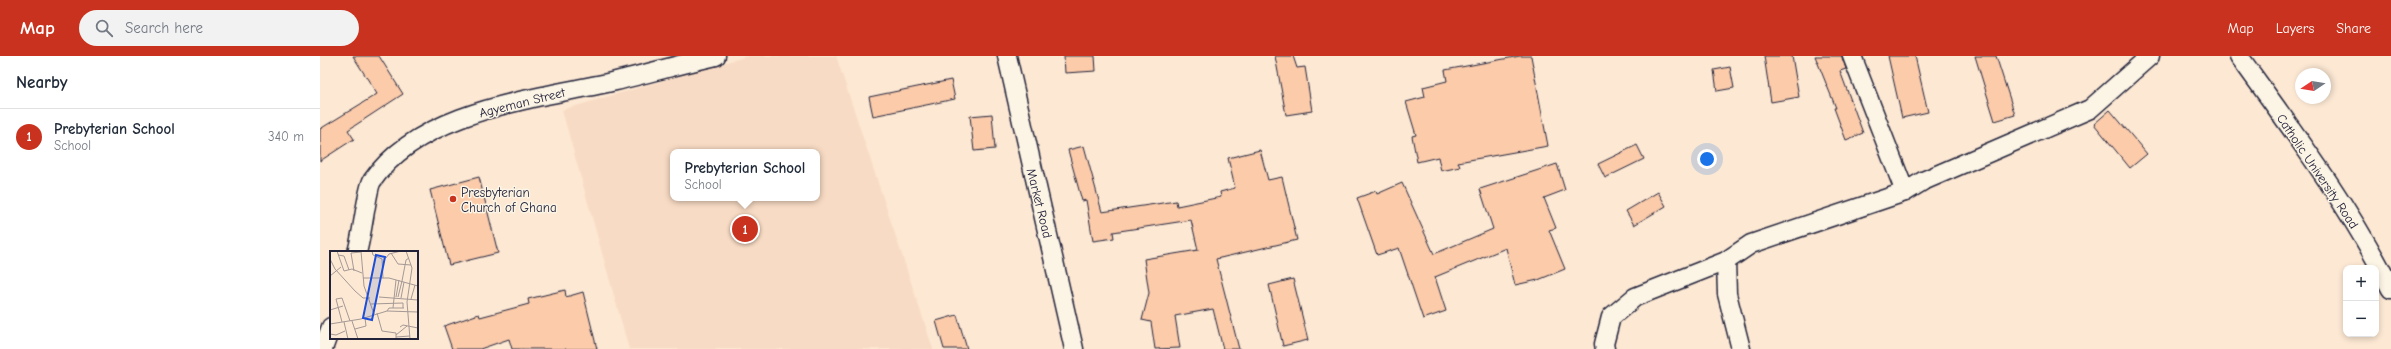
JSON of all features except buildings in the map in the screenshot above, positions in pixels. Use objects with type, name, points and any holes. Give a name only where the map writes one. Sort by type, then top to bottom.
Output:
[{"type":"street","name":"Agyeman Street","points":[[357,251],[362,239],[371,182],[403,148],[450,123],[491,107],[616,81],[716,56]]},
{"type":"street","name":"Market Road","points":[[1007,56],[1074,349]]},
{"type":"street","points":[[1852,56],[1905,192]]},
{"type":"street","points":[[1605,349],[1604,344],[1611,317],[1636,297],[1726,262],[1751,244],[1905,192],[1923,181],[2090,108],[2150,56]]},
{"type":"street","name":"Catholic University Road","points":[[2238,56],[2306,150],[2348,213],[2390,285]]},
{"type":"street","points":[[1726,262],[1727,294],[1741,349]]},
{"type":"street","points":[[323,349],[330,330]]},
{"type":"shaded area","points":[[748,56],[836,56],[933,349],[629,349],[562,110]]},
{"type":"place","name":"Presbyterian Church of Ghana","points":[[453,199]]},
{"type":"place","name":"Prebyterian School","points":[[745,229]]}]
